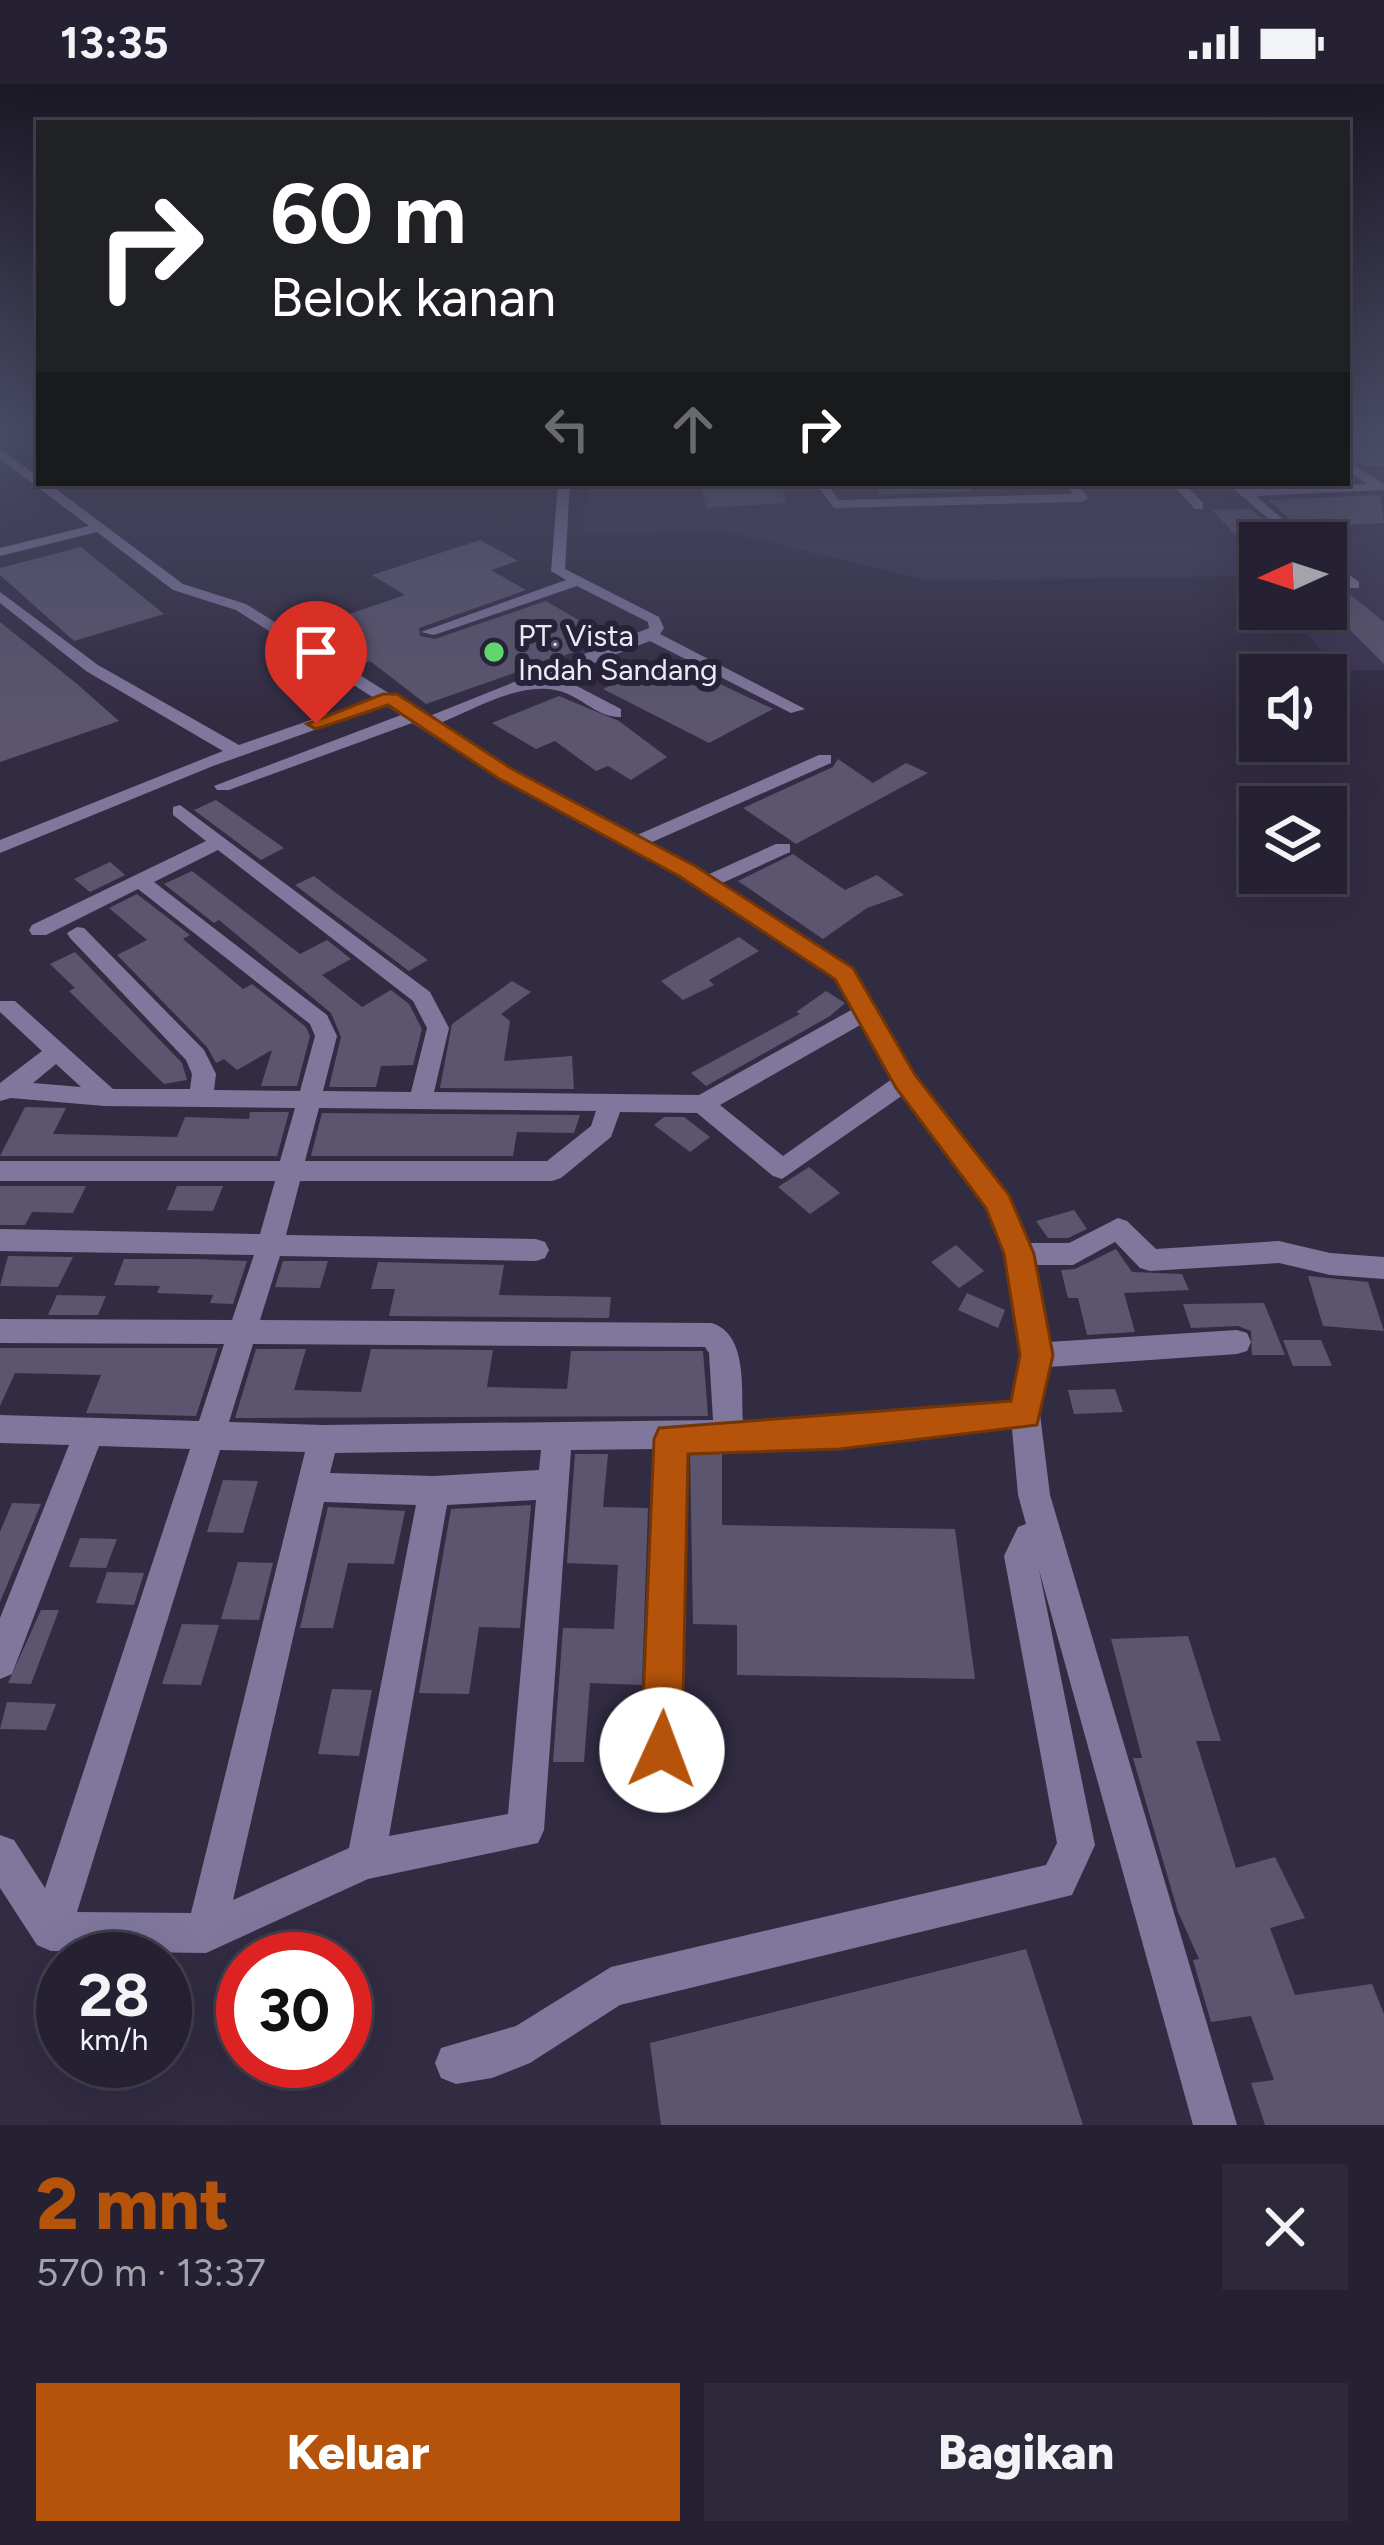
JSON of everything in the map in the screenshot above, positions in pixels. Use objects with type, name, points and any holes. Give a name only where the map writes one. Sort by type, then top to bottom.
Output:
[{"type":"street","points":[[0,535],[59,526]]},
{"type":"street","points":[[0,551],[74,526]]},
{"type":"street","points":[[93,526],[178,587],[241,607],[505,774],[705,883],[845,974],[905,1082],[998,1203],[1019,1254],[1036,1355],[1025,1414],[1034,1495],[1215,2125]]},
{"type":"street","points":[[561,526],[558,571],[654,620],[651,635]]},
{"type":"street","points":[[1347,579],[1354,585]]},
{"type":"street","points":[[429,632],[578,581]]},
{"type":"street","points":[[0,596],[92,668],[238,752]]},
{"type":"street","points":[[223,786],[533,682],[651,635],[797,709]]},
{"type":"street","points":[[533,682],[567,687],[615,712]]},
{"type":"street","points":[[0,847],[238,752],[390,698]]},
{"type":"street","points":[[635,842],[825,759]]},
{"type":"street","points":[[180,811],[422,997],[438,1028],[422,1098]]},
{"type":"street","points":[[39,930],[219,842]]},
{"type":"street","points":[[705,883],[783,848]]},
{"type":"street","points":[[51,1931],[272,1244],[326,1036],[320,1020],[139,879]]},
{"type":"street","points":[[77,934],[196,1056],[204,1074],[201,1098]]},
{"type":"street","points":[[7,1006],[106,1097]]},
{"type":"street","points":[[5,1091],[106,1097],[703,1104],[863,1013]]},
{"type":"street","points":[[5,1091],[56,1052]]},
{"type":"street","points":[[703,1104],[782,1169],[905,1082]]},
{"type":"street","points":[[0,1171],[552,1171],[602,1131],[611,1100]]},
{"type":"street","points":[[1019,1254],[1073,1254],[1118,1228],[1150,1260],[1201,1252],[1279,1252],[1330,1264],[1384,1268]]},
{"type":"street","points":[[0,1240],[536,1250]]},
{"type":"street","points":[[0,1331],[712,1335],[723,1349],[729,1434]]},
{"type":"street","points":[[1036,1355],[1237,1342]]},
{"type":"street","points":[[0,1430],[323,1439],[671,1439],[839,1433],[1025,1414]]},
{"type":"street","points":[[0,1663],[89,1432]]},
{"type":"street","points":[[51,1931],[206,1933],[366,1860],[525,1830],[557,1437]]},
{"type":"street","points":[[206,1933],[323,1439]]},
{"type":"street","points":[[662,1750],[671,1439]]},
{"type":"street","points":[[313,1487],[434,1491],[553,1484]]},
{"type":"street","points":[[366,1860],[434,1491]]},
{"type":"street","points":[[456,2063],[492,2057],[530,2042],[611,1988],[1058,1882],[1076,1845],[1020,1556],[1029,1538],[1046,1536]]},
{"type":"street","points":[[0,1854],[51,1931]]},
{"type":"shaded area","points":[[584,526],[1239,526],[1239,576],[930,581],[719,530],[584,534]]},
{"type":"shaded area","points":[[1347,526],[1384,526],[1384,670],[1347,671],[1347,654],[1325,654],[1304,630],[1347,630]]},
{"type":"building","points":[[480,540],[518,561],[491,570],[526,590],[419,628],[420,636],[435,639],[546,601],[611,639],[426,704],[370,661],[355,666],[302,630],[405,595],[372,575]]},
{"type":"building","points":[[81,547],[164,614],[74,641],[0,575],[0,568]]},
{"type":"building","points":[[1347,592],[1384,622],[1384,664],[1347,627]]},
{"type":"building","points":[[0,622],[76,683],[119,721],[0,762]]},
{"type":"building","points":[[667,659],[773,709],[709,743],[603,689]]},
{"type":"building","points":[[559,696],[619,721],[667,757],[631,780],[608,766],[596,771],[555,741],[536,749],[492,723]]},
{"type":"building","points":[[838,759],[873,783],[906,763],[928,773],[796,844],[743,808],[833,767]]},
{"type":"building","points":[[216,800],[284,848],[261,860],[194,810]]},
{"type":"building","points":[[793,854],[845,890],[877,875],[904,895],[867,908],[823,939],[738,881]]},
{"type":"building","points":[[110,862],[125,875],[90,892],[74,879]]},
{"type":"building","points":[[192,871],[300,954],[327,940],[351,959],[322,975],[362,1007],[391,990],[409,1004],[422,1029],[413,1065],[381,1066],[376,1087],[329,1087],[341,1037],[331,1013],[219,920],[214,923],[164,884]]},
{"type":"building","points":[[314,876],[428,960],[409,971],[295,885]]},
{"type":"building","points":[[137,894],[190,935],[183,939],[243,989],[252,984],[306,1027],[310,1036],[297,1086],[261,1086],[272,1050],[237,1070],[224,1059],[216,1063],[207,1047],[117,955],[147,940],[109,908]]},
{"type":"building","points":[[739,937],[759,951],[709,980],[714,985],[683,1000],[661,981]]},
{"type":"building","points":[[75,952],[182,1063],[187,1080],[164,1084],[69,991],[75,988],[50,964]]},
{"type":"building","points":[[512,981],[531,992],[501,1014],[510,1021],[504,1061],[572,1056],[574,1089],[440,1088],[452,1024]]},
{"type":"building","points":[[826,991],[845,1003],[830,1016],[706,1086],[691,1073],[800,1014],[796,1012]]},
{"type":"building","points":[[25,1107],[66,1108],[53,1134],[177,1137],[185,1117],[249,1119],[250,1112],[289,1112],[277,1156],[0,1156]]},
{"type":"building","points":[[322,1113],[580,1115],[574,1133],[517,1132],[513,1156],[311,1156]]},
{"type":"building","points":[[664,1117],[684,1117],[710,1137],[690,1152],[654,1125]]},
{"type":"building","points":[[809,1167],[840,1193],[810,1214],[778,1187]]},
{"type":"building","points":[[0,1186],[86,1186],[73,1213],[32,1212],[25,1225],[0,1225]]},
{"type":"building","points":[[177,1186],[223,1186],[213,1211],[167,1210]]},
{"type":"building","points":[[1074,1210],[1087,1229],[1068,1238],[1048,1238],[1036,1221]]},
{"type":"building","points":[[956,1245],[984,1271],[959,1288],[931,1262]]},
{"type":"building","points":[[1116,1249],[1132,1272],[1182,1274],[1189,1290],[1124,1293],[1135,1332],[1087,1335],[1078,1298],[1068,1298],[1061,1270],[1075,1269]]},
{"type":"building","points":[[8,1256],[73,1257],[58,1287],[0,1286]]},
{"type":"building","points":[[124,1259],[247,1261],[233,1304],[210,1303],[213,1295],[157,1293],[160,1286],[114,1285]]},
{"type":"building","points":[[283,1261],[328,1261],[320,1288],[275,1287]]},
{"type":"building","points":[[378,1262],[504,1265],[499,1295],[611,1297],[609,1318],[389,1316],[395,1289],[371,1289]]},
{"type":"building","points":[[1308,1276],[1368,1282],[1384,1331],[1323,1326]]},
{"type":"building","points":[[967,1293],[1005,1310],[998,1328],[958,1310]]},
{"type":"building","points":[[57,1295],[106,1296],[98,1315],[48,1315]]},
{"type":"building","points":[[1264,1303],[1285,1355],[1252,1355],[1251,1331],[1238,1326],[1191,1328],[1183,1304]]},
{"type":"building","points":[[1283,1340],[1321,1340],[1332,1366],[1293,1366]]},
{"type":"building","points":[[0,1348],[218,1348],[196,1416],[86,1413],[101,1375],[15,1373],[0,1406]]},
{"type":"building","points":[[256,1349],[306,1349],[294,1390],[361,1392],[371,1349],[493,1350],[487,1387],[567,1389],[571,1351],[703,1351],[708,1416],[235,1418]]},
{"type":"building","points":[[1115,1389],[1123,1412],[1074,1414],[1068,1390]]},
{"type":"building","points":[[690,1452],[722,1454],[722,1525],[955,1529],[975,1679],[737,1675],[737,1625],[693,1624]]},
{"type":"building","points":[[575,1454],[608,1454],[603,1507],[648,1508],[642,1685],[590,1683],[584,1762],[553,1762],[563,1628],[614,1629],[618,1565],[567,1563]]},
{"type":"building","points":[[223,1480],[258,1481],[243,1533],[207,1532]]},
{"type":"building","points":[[12,1503],[41,1504],[0,1602],[0,1532]]},
{"type":"building","points":[[531,1505],[520,1628],[479,1627],[469,1694],[419,1693],[451,1509]]},
{"type":"building","points":[[328,1507],[405,1511],[394,1564],[348,1563],[333,1628],[300,1628]]},
{"type":"building","points":[[80,1538],[117,1539],[106,1568],[69,1567]]},
{"type":"building","points":[[238,1562],[273,1563],[259,1620],[221,1619]]},
{"type":"building","points":[[107,1572],[144,1573],[134,1605],[96,1603]]},
{"type":"building","points":[[41,1610],[59,1610],[31,1684],[8,1683]]},
{"type":"building","points":[[182,1624],[219,1625],[201,1685],[162,1684]]},
{"type":"building","points":[[1188,1636],[1221,1741],[1196,1741],[1236,1868],[1275,1857],[1305,1918],[1270,1928],[1295,1995],[1372,1984],[1384,2014],[1384,2125],[1265,2125],[1251,2083],[1274,2080],[1251,2016],[1211,2022],[1193,1960],[1199,1959],[1178,1912],[1133,1758],[1142,1758],[1111,1639]]},
{"type":"building","points":[[332,1689],[372,1690],[359,1756],[318,1754]]},
{"type":"building","points":[[7,1702],[56,1704],[46,1730],[0,1729]]},
{"type":"building","points":[[1026,1949],[1083,2125],[661,2125],[650,2043]]},
{"type":"place","name":"PT. Vista Indah Sandang","points":[[494,652]]},
{"type":"route","points":[[316,724],[390,698],[505,774],[687,871],[845,974],[905,1082],[998,1203],[1019,1254],[1036,1355],[1025,1414],[839,1433],[671,1439],[662,1750]]}]
